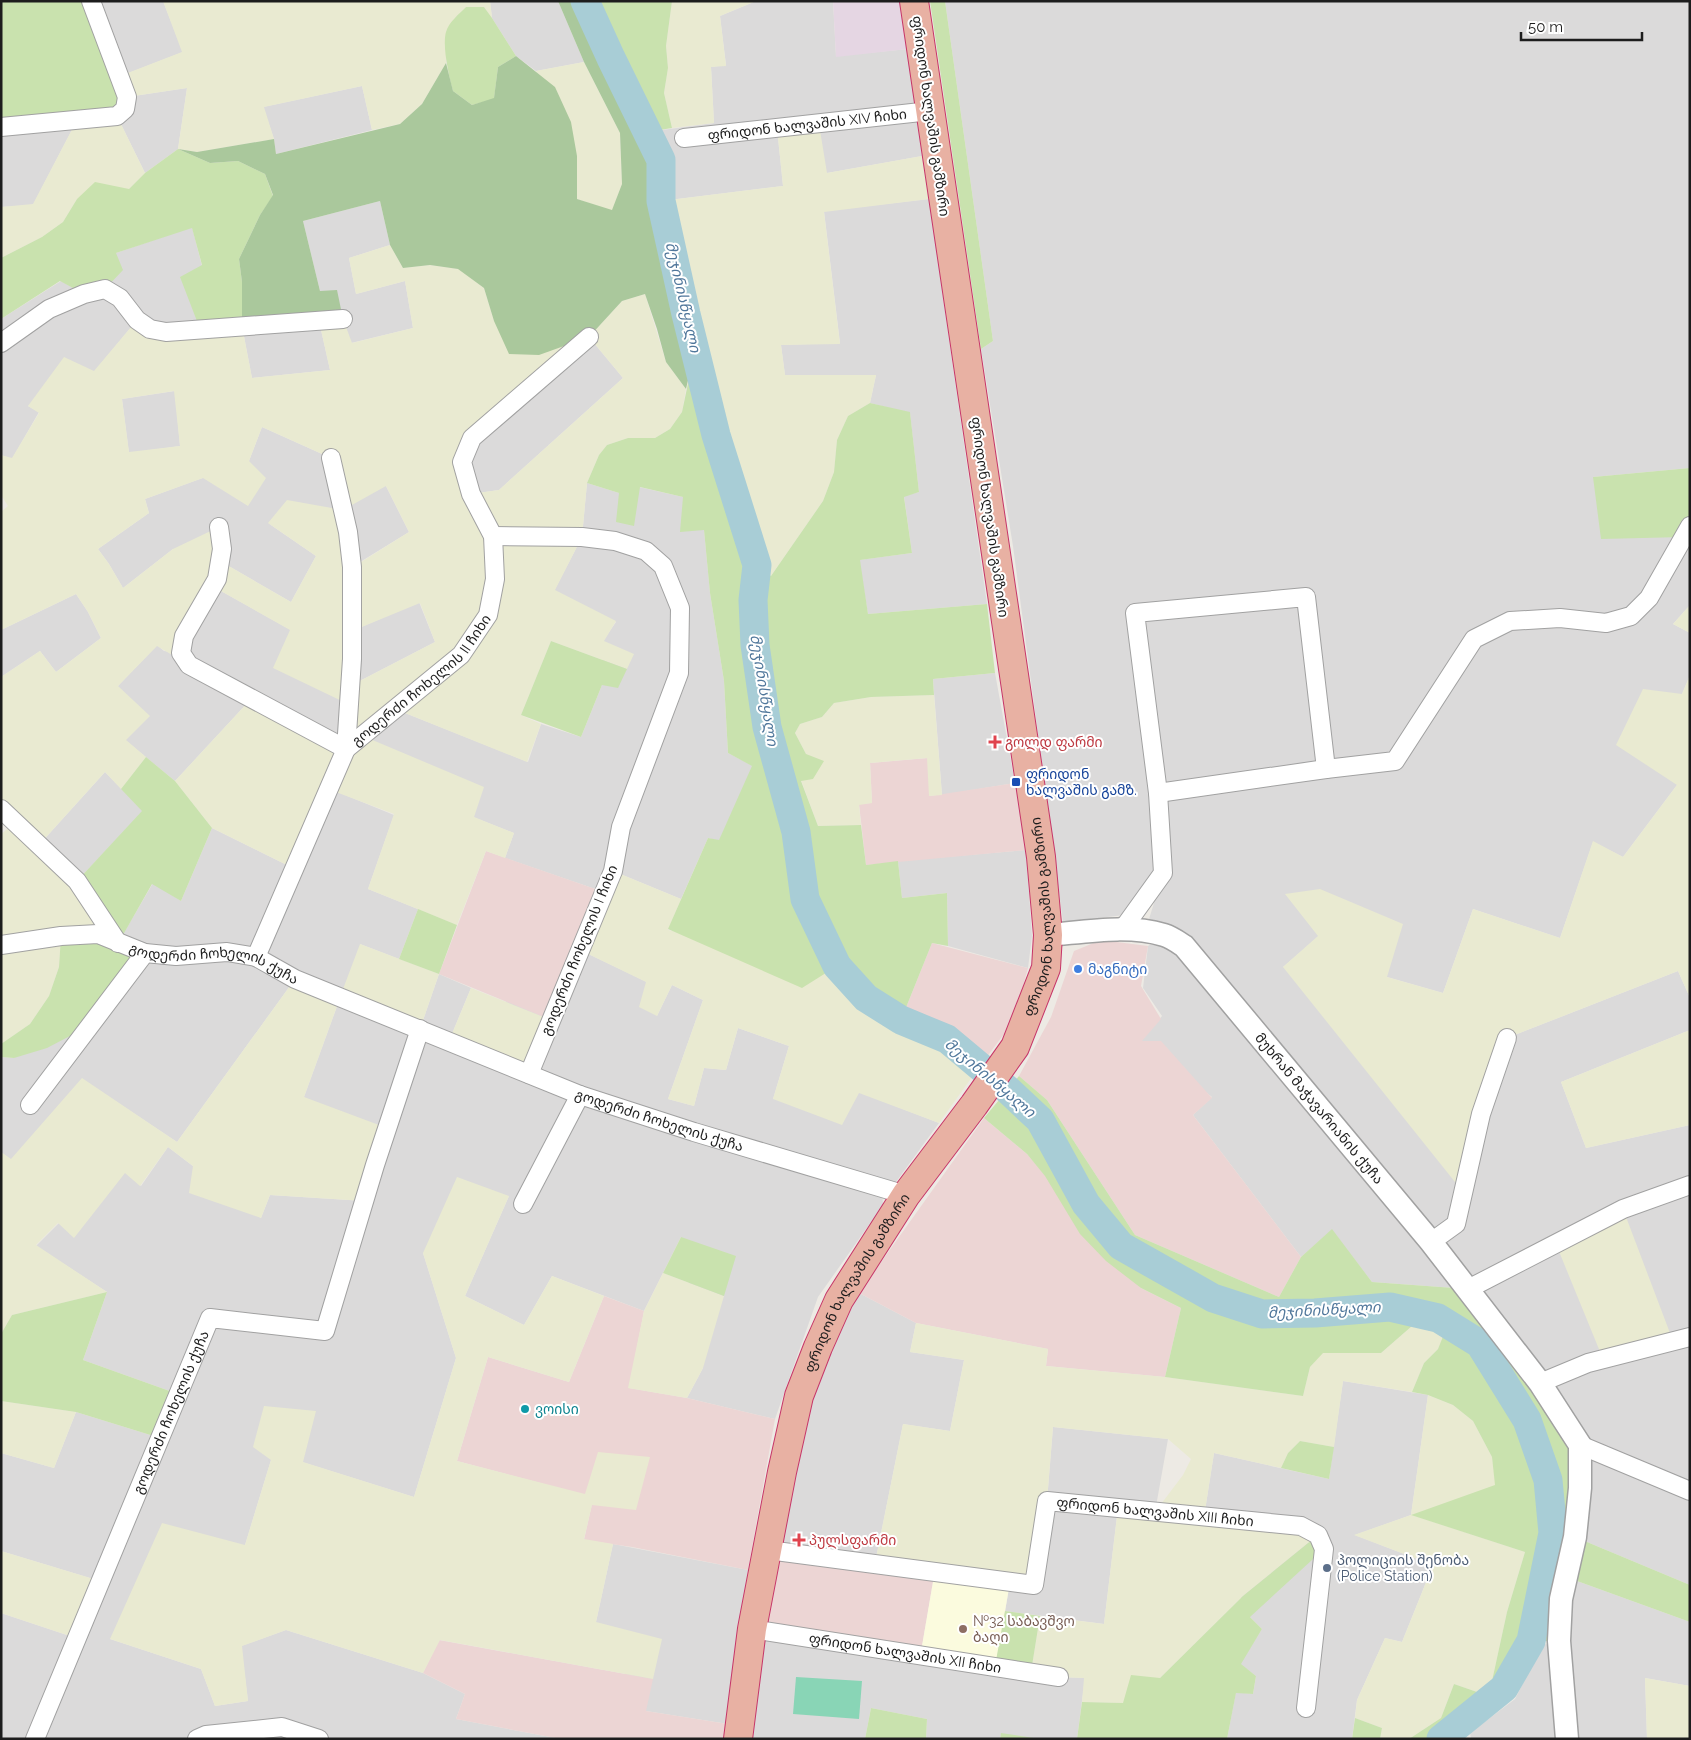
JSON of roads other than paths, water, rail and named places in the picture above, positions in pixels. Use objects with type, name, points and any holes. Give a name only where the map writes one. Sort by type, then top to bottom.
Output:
[{"type":"highway","name":"ფრიდონ ხალვაშის გამზირი","points":[[738,1739],[752,1629],[782,1472],[799,1396],[818,1347],[839,1300],[906,1195],[1015,1047],[1046,968],[1048,935],[1040,857],[914,1]]},
{"type":"street","points":[[1,127],[117,116],[125,109],[127,97],[91,1]]},
{"type":"street","name":"ფრიდონ ხალვაშის XIV ჩიხი","points":[[684,138],[930,111]]},
{"type":"street","points":[[1,343],[49,309],[84,294],[105,289],[120,298],[137,320],[150,329],[166,332],[343,319]]},
{"type":"street","name":"გოდერძი ჩოხელის II ჩიხი","points":[[346,750],[461,655],[488,614],[495,579],[493,536],[470,494],[462,462],[472,438],[589,337]]},
{"type":"street","name":"გოდერძი ჩოხელის II ჩიხი","points":[[256,957],[346,750],[352,659],[352,567],[348,532],[331,458]]},
{"type":"street","name":"გოდერძი ჩოხელის II ჩიხი","points":[[219,527],[222,549],[217,579],[184,636],[181,653],[189,665],[346,750]]},
{"type":"street","points":[[1158,793],[1395,761],[1474,639],[1510,621],[1560,618],[1606,623],[1631,616],[1649,598],[1688,533]]},
{"type":"street","name":"გოდერძი ჩოხელის I ჩიხი","points":[[493,536],[582,537],[615,541],[646,551],[663,566],[680,608],[679,673],[621,828],[613,871],[529,1074]]},
{"type":"street","points":[[1122,930],[1163,872],[1158,793],[1134,613],[1306,597],[1326,769]]},
{"type":"street","points":[[1,809],[77,881],[118,943]]},
{"type":"street","name":"მუხრან მაჭავარიანის ქუჩა","points":[[1048,935],[1122,930],[1152,932],[1166,936],[1184,946],[1431,1242],[1540,1383],[1580,1445]]},
{"type":"street","name":"გოდერძი ჩოხელის ქუჩა","points":[[1,945],[61,936],[98,934],[144,954],[176,956],[228,952],[256,957],[295,979],[580,1095],[694,1132],[906,1195]]},
{"type":"street","points":[[30,1105],[144,954]]},
{"type":"street","name":"გოდერძი ჩოხელის ქუჩა","points":[[35,1739],[210,1318],[326,1331],[375,1165],[420,1029]]},
{"type":"street","points":[[1431,1242],[1456,1224],[1481,1114],[1506,1038]]},
{"type":"street","points":[[523,1204],[580,1095]]},
{"type":"street","points":[[1468,1289],[1623,1209],[1690,1185]]},
{"type":"street","points":[[1540,1383],[1588,1363],[1690,1336]]},
{"type":"street","points":[[1567,1739],[1559,1633],[1561,1599],[1575,1537],[1580,1488],[1580,1445],[1690,1491]]},
{"type":"street","name":"ფრიდონ ხალვაშის XIII ჩიხი","points":[[768,1550],[1034,1585],[1047,1501],[1301,1526],[1318,1535],[1328,1546],[1306,1708]]},
{"type":"street","name":"ფრიდონ ხალვაშის XII ჩიხი","points":[[752,1629],[1059,1677]]},
{"type":"street","points":[[197,1739],[206,1735],[282,1727],[319,1739]]},
{"type":"waterway","name":"მეჯინისწყალი","points":[[585,1],[661,160],[661,201],[686,314],[716,435],[757,565],[753,600],[755,645],[767,727],[796,832],[805,899],[837,966],[866,998],[901,1020],[947,1039],[1008,1090],[1040,1120],[1086,1204],[1121,1246],[1213,1298],[1262,1314],[1315,1313],[1390,1307],[1438,1318],[1480,1344],[1527,1420],[1548,1480],[1553,1533],[1531,1641],[1504,1688],[1441,1739]]},
{"type":"place","name":"გოლდ ფარმი","points":[[995,742]]},
{"type":"place","name":"ფრიდონ ხალვაშის გამზ.","points":[[1016,782]]},
{"type":"place","name":"მაგნიტი","points":[[1078,969]]},
{"type":"place","name":"ვოისი","points":[[525,1409]]},
{"type":"place","name":"პულსფარმი","points":[[799,1540]]},
{"type":"place","name":"პოლიციის შენობა (Police Station)","points":[[1327,1568]]},
{"type":"place","name":"№32 საბავშვო ბაღი","points":[[963,1629]]}]
